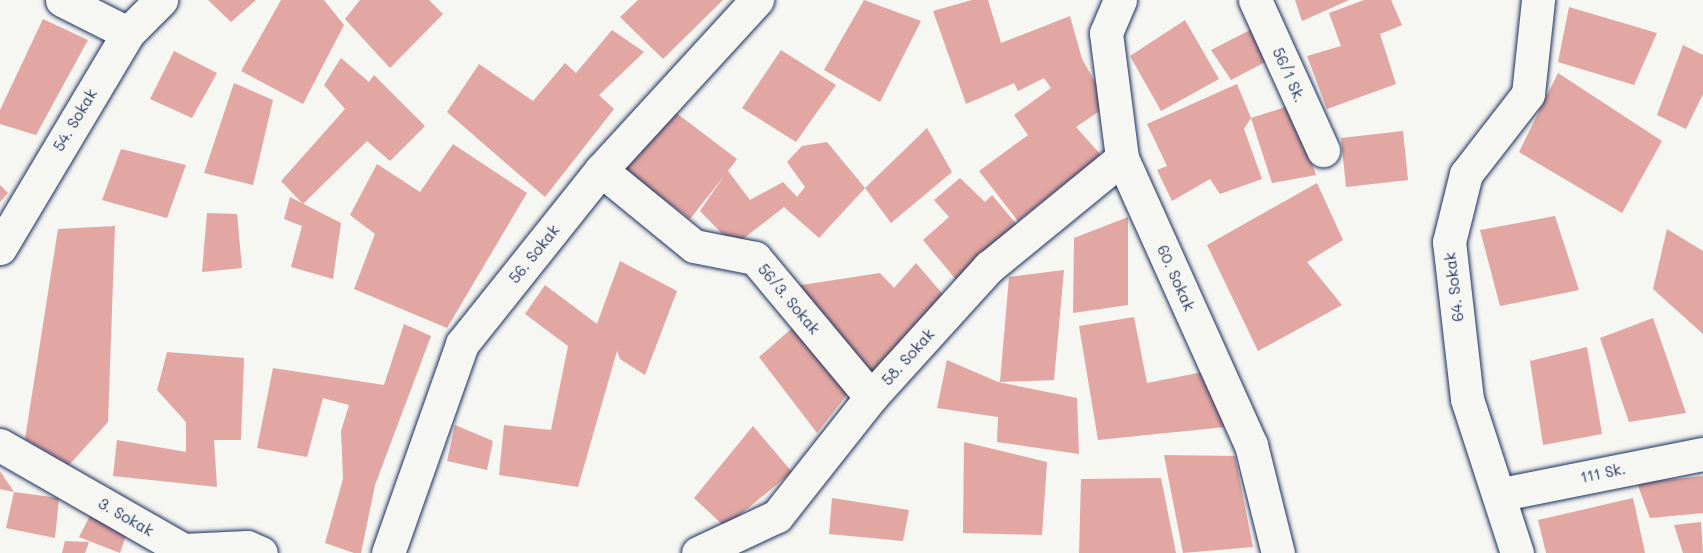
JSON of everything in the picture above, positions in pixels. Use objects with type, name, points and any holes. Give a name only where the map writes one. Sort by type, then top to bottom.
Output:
[{"type":"street","points":[[62,0],[129,33]]},
{"type":"street","name":"54. Sokak","points":[[0,248],[129,33],[161,0]]},
{"type":"street","name":"56. Sokak","points":[[388,553],[462,344],[601,170],[757,0]]},
{"type":"street","name":"60. Sokak","points":[[1120,0],[1106,33],[1122,158],[1251,445],[1278,553]]},
{"type":"street","name":"56/1 Sk.","points":[[1255,0],[1323,150]]},
{"type":"street","name":"64. Sokak","points":[[1517,553],[1502,494],[1467,399],[1449,242],[1466,174],[1528,94],[1538,0]]},
{"type":"street","name":"58. Sokak","points":[[698,553],[777,516],[871,397],[989,267],[1122,158]]},
{"type":"street","name":"56/3. Sokak","points":[[601,170],[694,246],[756,258],[871,397]]},
{"type":"street","name":"3. Sokak","points":[[0,445],[181,551],[247,547],[261,553]]},
{"type":"street","name":"111 Sk.","points":[[1502,494],[1703,454]]},
{"type":"building","points":[[208,0],[256,0],[231,22]]},
{"type":"building","points":[[281,0],[324,0],[344,25],[303,104],[241,71]]},
{"type":"building","points":[[360,0],[429,0],[443,14],[390,68],[345,19]]},
{"type":"building","points":[[638,0],[723,0],[663,59],[620,17]]},
{"type":"building","points":[[864,0],[921,21],[880,102],[824,70]]},
{"type":"building","points":[[972,0],[988,0],[1001,43],[1070,16],[1082,59],[1108,105],[1076,127],[1101,155],[1018,221],[979,171],[1028,135],[1014,115],[1051,88],[1044,78],[1018,91],[1014,83],[966,104],[933,11]]},
{"type":"building","points":[[1295,0],[1349,0],[1302,21]]},
{"type":"building","points":[[1364,0],[1391,0],[1402,25],[1380,34],[1396,84],[1327,109],[1307,56],[1341,46],[1329,13]]},
{"type":"building","points":[[1569,7],[1657,33],[1634,85],[1558,62]]},
{"type":"building","points":[[43,19],[88,40],[36,135],[0,124],[0,110]]},
{"type":"building","points":[[1185,20],[1219,79],[1161,111],[1130,56]]},
{"type":"building","points":[[1256,27],[1273,58],[1231,80],[1211,50]]},
{"type":"building","points":[[612,30],[644,52],[599,95],[614,109],[545,197],[447,112],[479,64],[533,101],[565,63],[576,73]]},
{"type":"building","points":[[1683,45],[1703,55],[1703,94],[1686,129],[1657,115]]},
{"type":"building","points":[[781,50],[836,85],[796,142],[742,108]]},
{"type":"building","points":[[174,51],[217,73],[192,118],[150,99]]},
{"type":"building","points":[[341,58],[369,82],[374,75],[425,126],[390,161],[367,141],[303,204],[281,181],[345,109],[324,85]]},
{"type":"building","points":[[1558,73],[1662,141],[1622,213],[1519,152]]},
{"type":"building","points":[[234,83],[273,100],[253,185],[204,173]]},
{"type":"building","points":[[1237,84],[1251,118],[1244,129],[1262,179],[1220,194],[1210,179],[1172,201],[1157,170],[1167,166],[1147,124]]},
{"type":"building","points":[[1292,105],[1316,175],[1272,183],[1251,118]]},
{"type":"building","points":[[671,109],[737,159],[728,171],[750,200],[783,182],[797,197],[805,187],[787,162],[802,146],[827,142],[865,188],[819,238],[784,207],[734,246],[700,211],[724,176],[690,219],[620,166]]},
{"type":"building","points":[[927,128],[952,172],[891,223],[865,188]]},
{"type":"building","points":[[1403,131],[1408,180],[1346,187],[1341,138]]},
{"type":"building","points":[[453,144],[527,193],[447,328],[354,289],[375,234],[350,215],[377,164],[420,192]]},
{"type":"building","points":[[121,149],[186,165],[167,218],[102,200]]},
{"type":"building","points":[[960,178],[985,202],[992,195],[1018,226],[958,282],[923,240],[949,217],[934,200]]},
{"type":"building","points":[[1317,183],[1343,240],[1307,262],[1342,305],[1258,351],[1207,245]]},
{"type":"building","points":[[0,185],[8,193],[0,202]]},
{"type":"building","points":[[290,197],[341,223],[333,279],[291,267],[302,226],[284,219]]},
{"type":"building","points":[[207,213],[237,214],[242,268],[202,272]]},
{"type":"building","points":[[1555,216],[1579,290],[1500,306],[1480,230]]},
{"type":"building","points":[[1128,217],[1128,305],[1073,313],[1074,238]]},
{"type":"building","points":[[115,226],[108,422],[69,465],[25,439],[58,229]]},
{"type":"building","points":[[1667,229],[1703,251],[1703,334],[1653,289]]},
{"type":"building","points":[[620,261],[677,291],[645,375],[620,359],[617,351],[578,487],[499,475],[504,425],[551,430],[568,346],[525,314],[545,285],[597,324]]},
{"type":"building","points":[[916,263],[946,298],[874,374],[795,286],[880,273],[894,288]]},
{"type":"building","points":[[1064,270],[1054,380],[1000,382],[1009,277]]},
{"type":"building","points":[[1134,317],[1147,383],[1208,371],[1225,427],[1098,440],[1079,326]]},
{"type":"building","points":[[1653,318],[1686,413],[1629,422],[1600,338]]},
{"type":"building","points":[[798,323],[849,392],[817,433],[759,357]]},
{"type":"building","points":[[404,324],[431,336],[375,485],[361,553],[354,553],[325,543],[343,479],[341,431],[349,405],[323,398],[307,457],[257,448],[273,368],[384,385]]},
{"type":"building","points":[[1587,347],[1602,434],[1543,445],[1530,361]]},
{"type":"building","points":[[167,352],[244,358],[241,440],[214,440],[217,487],[113,476],[117,440],[186,452],[186,422],[157,390]]},
{"type":"building","points":[[947,360],[998,382],[1077,398],[1079,454],[997,442],[998,417],[937,408]]},
{"type":"building","points":[[455,425],[493,441],[487,470],[447,461]]},
{"type":"building","points":[[753,426],[792,472],[725,527],[694,498]]},
{"type":"building","points":[[964,442],[1047,462],[1042,535],[963,533]]},
{"type":"building","points":[[1164,455],[1235,456],[1253,547],[1183,553]]},
{"type":"building","points":[[0,471],[14,492],[0,489]]},
{"type":"building","points":[[1703,476],[1703,513],[1650,518],[1637,483]]},
{"type":"building","points":[[1161,478],[1176,553],[1079,553],[1081,479]]},
{"type":"building","points":[[14,492],[59,498],[55,538],[6,528]]},
{"type":"building","points":[[832,498],[909,510],[903,541],[829,534]]},
{"type":"building","points":[[1633,498],[1645,553],[1546,553],[1538,520]]},
{"type":"building","points":[[93,510],[128,529],[120,553],[79,537]]},
{"type":"building","points":[[1701,522],[1703,553],[1683,553],[1674,525]]},
{"type":"building","points":[[65,541],[89,542],[85,553],[62,553]]}]
